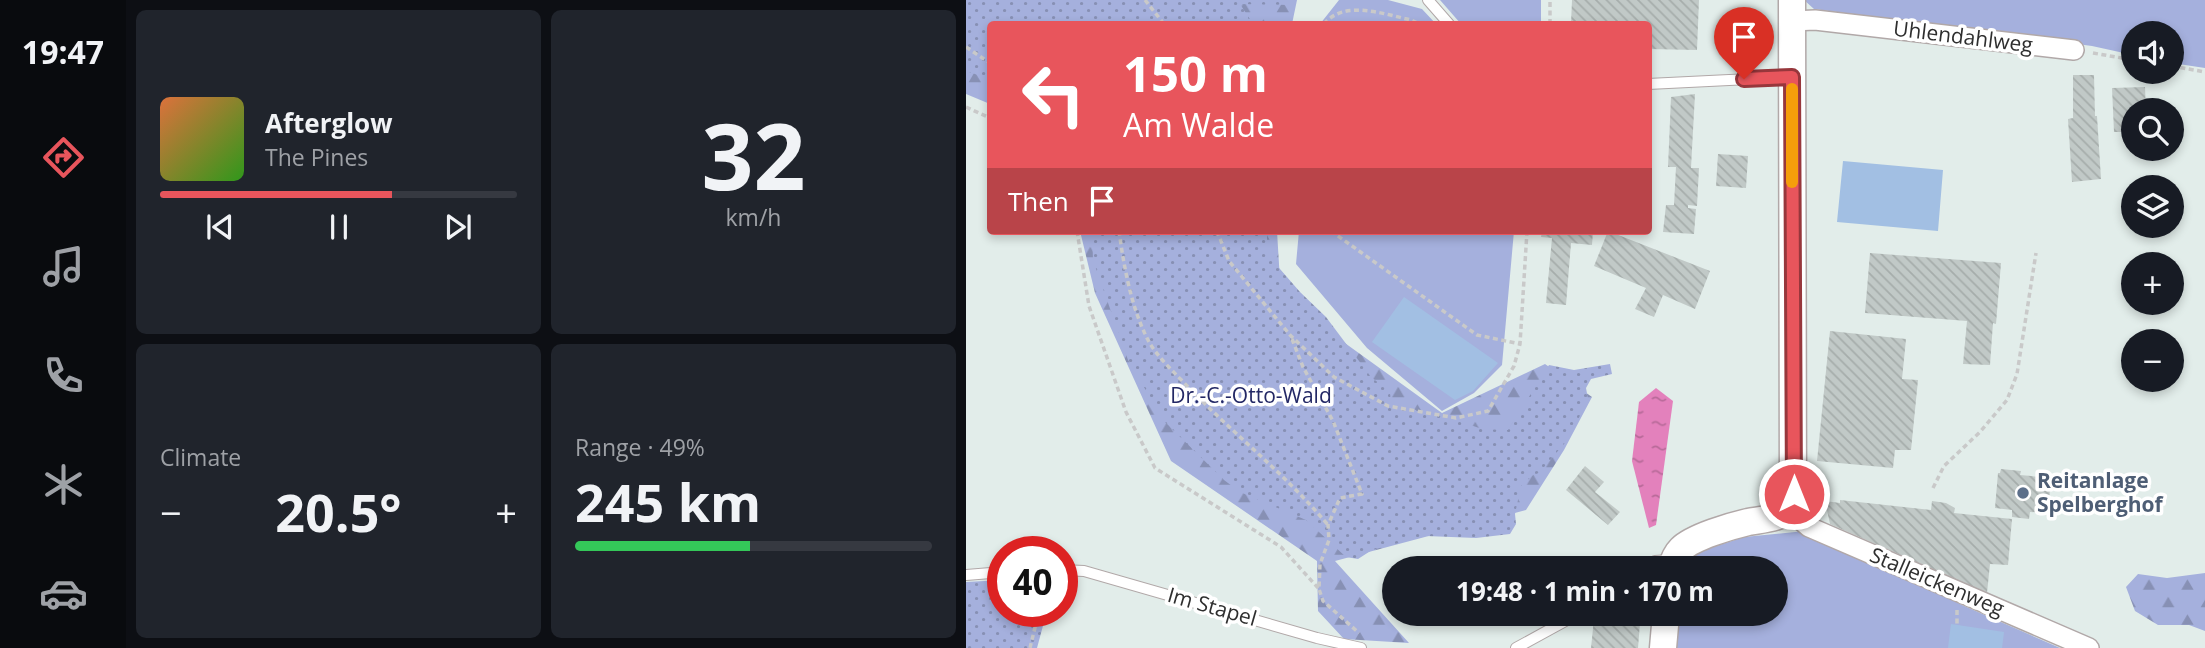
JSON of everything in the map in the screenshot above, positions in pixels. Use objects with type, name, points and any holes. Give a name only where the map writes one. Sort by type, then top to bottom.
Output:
[{"type":"street","name":"Uhlendahlweg","points":[[1792,10],[1815,20],[2074,50]]},
{"type":"street","points":[[1678,556],[1688,543],[1737,524],[1783,514],[1793,504],[1792,10]]},
{"type":"street","name":"Stalleickenweg","points":[[1789,510],[1809,527],[2089,648]]},
{"type":"street","points":[[1663,648],[1665,626]]},
{"type":"lane","points":[[1428,0],[1446,21]]},
{"type":"lane","points":[[1652,84],[1792,77]]},
{"type":"lane","name":"Im Stapel","points":[[1078,570],[1361,648]]},
{"type":"lane","points":[[966,575],[987,573]]},
{"type":"lane","points":[[1516,648],[1556,626]]},
{"type":"path","points":[[1145,0],[1162,21]]},
{"type":"path","points":[[1550,0],[1550,21]]},
{"type":"path","points":[[1354,4],[1413,21]]},
{"type":"path","points":[[1326,21],[1341,6]]},
{"type":"path","points":[[966,47],[987,61]]},
{"type":"path","points":[[2074,50],[2121,58]]},
{"type":"path","points":[[2184,68],[2205,72]]},
{"type":"path","points":[[966,107],[987,117]]},
{"type":"path","points":[[1078,235],[1090,306],[1126,412],[1155,468],[1282,547],[1319,589]]},
{"type":"path","points":[[1120,235],[1126,280],[1148,341],[1206,406],[1309,503],[1328,525]]},
{"type":"path","points":[[1219,235],[1229,261],[1290,335],[1334,377],[1388,406],[1457,418],[1488,411],[1514,366],[1520,344],[1527,235]]},
{"type":"path","points":[[1337,235],[1476,335],[1520,344]]},
{"type":"path","points":[[1933,488],[1944,466],[1980,432],[2007,400],[2017,374],[2036,253]]},
{"type":"path","points":[[1290,335],[1303,367],[1333,421],[1362,494],[1340,498],[1328,525],[1329,540],[1320,564],[1319,589],[1323,601],[1362,636]]},
{"type":"path","points":[[1030,648],[1035,627]]},
{"type":"green space","points":[[966,0],[1297,0],[1293,21],[987,21],[987,103],[966,94]]},
{"type":"green space","points":[[966,0],[1289,0],[1289,5],[1240,4],[1251,21],[987,21],[987,78],[966,71]]},
{"type":"green space","points":[[1339,0],[1388,0],[1422,9],[1433,21],[1322,21]]},
{"type":"green space","points":[[1440,0],[1541,0],[1541,21],[1458,21]]},
{"type":"green space","points":[[1804,0],[2205,0],[2205,68],[2184,65],[2184,21],[2121,21],[2121,52],[2092,46],[1814,9]]},
{"type":"green space","name":"Dr.-C.-Otto-Wald","points":[[1081,235],[1277,235],[1281,297],[1442,413],[1545,364],[1592,397],[1564,450],[1526,510],[1335,561],[1382,613],[1382,626],[1394,626],[1409,643],[1344,639],[1318,611],[1317,561],[1171,461],[1095,293]]},
{"type":"green space","name":"Dr.-C.-Otto-Wald","points":[[1092,235],[1267,235],[1267,254],[1326,317],[1371,377],[1390,392],[1391,404],[1482,429],[1508,430],[1549,365],[1574,370],[1610,364],[1612,374],[1591,379],[1586,388],[1588,399],[1569,438],[1539,473],[1521,486],[1515,514],[1516,524],[1510,534],[1476,538],[1426,536],[1372,550],[1358,559],[1346,557],[1306,520],[1240,492],[1224,480],[1164,421],[1128,360],[1093,260]]},
{"type":"green space","points":[[1299,235],[1514,235],[1502,365],[1474,393],[1442,411],[1367,348],[1296,264]]},
{"type":"green space","points":[[1805,531],[2060,648],[1672,648],[1673,626],[1788,626],[1788,556],[1693,556],[1744,537]]},
{"type":"green space","points":[[2205,573],[2205,631],[2189,625],[2158,625],[2135,611],[2126,587],[2138,574],[2167,578]]},
{"type":"green space","points":[[987,581],[987,627],[1043,627],[1037,648],[966,648],[966,582]]},
{"type":"shaded area","points":[[1843,161],[1943,170],[1938,231],[1837,222]]},
{"type":"shaded area","points":[[1404,297],[1498,363],[1473,391],[1455,400],[1372,342]]},
{"type":"shaded area","points":[[1951,624],[2004,632],[2002,648],[1948,648]]},
{"type":"water","points":[[1656,388],[1673,401],[1656,525],[1649,528],[1632,461],[1639,402]]},
{"type":"building","points":[[1572,0],[1699,0],[1697,50],[1652,49],[1652,21],[1571,21]]},
{"type":"building","points":[[2073,75],[2094,75],[2101,179],[2072,182],[2068,119],[2073,118]]},
{"type":"building","points":[[2145,87],[2145,98],[2121,98],[2121,132],[2114,132],[2112,88]]},
{"type":"building","points":[[1695,94],[1691,168],[1699,168],[1697,206],[1688,205],[1688,208],[1696,209],[1694,234],[1663,232],[1666,205],[1674,205],[1676,167],[1668,167],[1671,97]]},
{"type":"building","points":[[1718,154],[1748,156],[1746,188],[1716,186]]},
{"type":"building","points":[[1593,235],[1592,245],[1571,243],[1566,305],[1546,303],[1552,238],[1541,237]]},
{"type":"building","points":[[1606,235],[1618,235],[1710,271],[1695,309],[1663,295],[1654,317],[1635,309],[1646,288],[1594,266]]},
{"type":"building","points":[[1870,253],[2001,263],[1990,365],[1963,364],[1967,321],[1865,313]]},
{"type":"building","points":[[1830,331],[1906,339],[1902,379],[1918,380],[1911,450],[1895,450],[1893,468],[1817,461]]},
{"type":"building","points":[[1585,466],[1604,482],[1595,492],[1620,512],[1608,525],[1566,490]]},
{"type":"building","name":"Reitanlage Spelberghof","points":[[2001,469],[2021,471],[2020,475],[2051,478],[2048,513],[2030,512],[2029,519],[2012,517],[2012,510],[1995,508],[1998,473]]},
{"type":"building","points":[[1840,500],[1931,510],[1932,501],[1946,503],[1955,508],[1954,513],[2012,519],[2008,565],[1990,564],[1987,593],[1830,524],[1825,501],[1840,503]]},
{"type":"building","points":[[1593,626],[1640,626],[1638,648],[1591,648]]},
{"type":"slow traffic","points":[[1792,89],[1792,182]]},
{"type":"place","name":"Reitanlage Spelberghof","points":[[2023,493]]},
{"type":"route","points":[[1744,79],[1792,77],[1794,494]]}]
